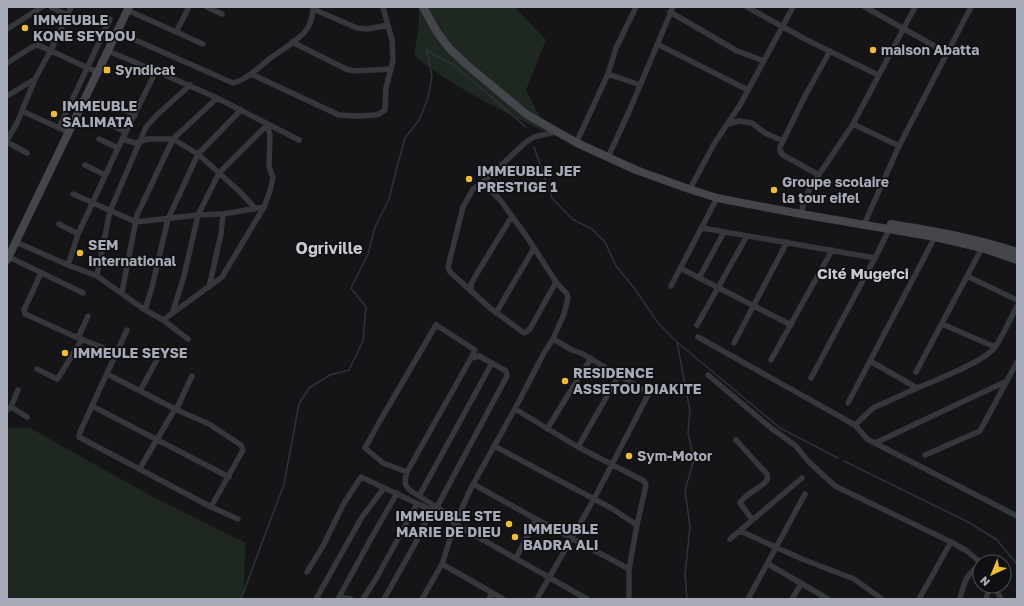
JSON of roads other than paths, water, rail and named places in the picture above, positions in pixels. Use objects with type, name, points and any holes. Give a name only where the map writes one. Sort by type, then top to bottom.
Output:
[{"type":"street","points":[[7,29],[42,7]]},
{"type":"street","points":[[50,7],[67,15]]},
{"type":"street","points":[[27,153],[7,141],[9,131],[17,123],[35,79],[51,50],[71,7]]},
{"type":"street","points":[[176,32],[189,7]]},
{"type":"street","points":[[206,7],[222,14]]},
{"type":"street","points":[[251,74],[332,113],[357,116],[379,114],[385,110],[386,88],[393,60],[392,40],[382,7]]},
{"type":"street","points":[[423,7],[437,32],[449,48],[526,114],[576,143],[636,170],[717,198],[801,214],[965,237],[998,245],[1017,252]]},
{"type":"street","points":[[429,7],[438,25],[453,44],[470,61],[529,110],[543,120],[578,139],[610,153],[692,185],[719,193],[758,202],[866,220],[982,248],[1017,260]]},
{"type":"street","points":[[578,139],[608,74],[616,48],[636,7]]},
{"type":"street","points":[[747,7],[830,51],[878,74]]},
{"type":"street","points":[[692,185],[714,144],[748,90],[792,7]]},
{"type":"street","points":[[864,7],[903,30],[947,53]]},
{"type":"street","points":[[802,210],[807,194],[853,124],[878,74],[915,7]]},
{"type":"street","points":[[866,220],[899,146],[971,7]]},
{"type":"street","points":[[117,32],[233,83],[238,82],[251,74],[304,32],[311,22],[313,8],[357,28],[368,29],[388,25]]},
{"type":"street","points":[[83,293],[8,258],[68,132],[128,9],[202,44]]},
{"type":"street","points":[[610,153],[671,10],[737,51],[764,61]]},
{"type":"street","points":[[58,128],[110,19]]},
{"type":"street","points":[[292,42],[354,72],[391,69]]},
{"type":"street","points":[[657,44],[748,90]]},
{"type":"street","points":[[7,63],[35,45],[38,45],[97,72]]},
{"type":"street","points":[[108,51],[190,85],[299,140]]},
{"type":"street","points":[[820,175],[782,155],[780,147],[805,96],[830,51]]},
{"type":"street","points":[[68,265],[78,234],[156,70]]},
{"type":"street","points":[[608,74],[640,85]]},
{"type":"street","points":[[7,96],[35,79]]},
{"type":"street","points":[[97,276],[110,211],[146,127],[190,85]]},
{"type":"street","points":[[122,292],[137,215],[173,139],[217,98]]},
{"type":"street","points":[[116,105],[135,115]]},
{"type":"street","points":[[146,310],[168,219],[198,154],[241,110]]},
{"type":"street","points":[[22,111],[68,132]]},
{"type":"street","points":[[728,124],[739,120],[754,124],[765,133],[782,141]]},
{"type":"street","points":[[107,122],[126,132]]},
{"type":"street","points":[[173,311],[184,276],[198,215],[219,173],[267,124]]},
{"type":"street","points":[[163,320],[173,311],[217,281],[225,272],[264,207],[273,178],[269,167],[270,134],[267,124]]},
{"type":"street","points":[[853,124],[899,146]]},
{"type":"street","points":[[555,132],[534,137],[526,142],[483,182],[473,189],[465,202],[448,263],[450,272],[496,313],[524,333],[556,282]]},
{"type":"street","points":[[99,139],[118,148]]},
{"type":"street","points":[[122,140],[135,143],[141,140],[173,139],[198,154],[238,190],[255,208]]},
{"type":"street","points":[[85,165],[105,175]]},
{"type":"street","points":[[422,599],[442,564],[454,524],[473,484],[553,339],[564,314],[568,298],[567,294],[556,282],[512,216],[483,182]]},
{"type":"street","points":[[73,194],[136,222],[198,215],[223,214],[264,207]]},
{"type":"street","points":[[670,286],[717,198]]},
{"type":"street","points":[[209,287],[221,234],[223,214]]},
{"type":"street","points":[[471,291],[471,284],[512,216]]},
{"type":"street","points":[[59,224],[78,234]]},
{"type":"street","points":[[811,378],[891,226]]},
{"type":"street","points":[[702,228],[875,258]]},
{"type":"street","points":[[699,278],[724,232]]},
{"type":"street","points":[[697,325],[747,236]]},
{"type":"street","points":[[848,403],[935,237]]},
{"type":"street","points":[[16,242],[97,276],[163,320],[188,339]]},
{"type":"street","points":[[734,344],[787,242]]},
{"type":"street","points":[[496,313],[534,248]]},
{"type":"street","points":[[916,372],[982,248]]},
{"type":"street","points":[[771,360],[832,250]]},
{"type":"street","points":[[680,268],[791,325]]},
{"type":"street","points":[[41,274],[24,312],[29,316],[117,353]]},
{"type":"street","points":[[967,276],[1017,300]]},
{"type":"street","points":[[855,425],[873,408],[949,374],[989,353],[995,347],[1017,306]]},
{"type":"street","points":[[37,369],[56,379],[60,375],[80,338],[88,316]]},
{"type":"street","points":[[942,324],[995,347]]},
{"type":"street","points":[[406,472],[383,463],[365,448],[436,325],[474,350],[472,358],[406,472],[404,481],[406,487],[434,508]]},
{"type":"street","points":[[127,330],[79,437],[211,507],[238,519]]},
{"type":"street","points":[[698,337],[855,425],[867,440],[1017,516]]},
{"type":"street","points":[[538,599],[594,499],[649,393],[591,358],[572,350],[553,339]]},
{"type":"street","points":[[140,391],[159,356]]},
{"type":"street","points":[[384,599],[506,380],[506,371],[479,356],[472,358]]},
{"type":"street","points":[[547,429],[591,358]]},
{"type":"street","points":[[870,361],[917,388]]},
{"type":"street","points":[[925,454],[980,431],[1017,362]]},
{"type":"street","points":[[418,496],[492,363]]},
{"type":"street","points":[[107,374],[175,409],[209,424],[241,445],[243,450],[211,507]]},
{"type":"street","points":[[578,447],[619,375]]},
{"type":"street","points":[[140,468],[175,409],[192,376]]},
{"type":"street","points":[[708,376],[770,428],[796,446],[808,461],[835,486],[951,542],[972,556]]},
{"type":"street","points":[[875,443],[1007,381]]},
{"type":"street","points":[[18,390],[9,409],[26,417]]},
{"type":"street","points":[[92,406],[228,477]]},
{"type":"street","points":[[515,409],[578,447],[644,481],[646,485],[629,569],[629,599]]},
{"type":"street","points":[[736,440],[767,474],[768,478],[740,503],[752,519]]},
{"type":"street","points":[[494,446],[611,508],[637,525]]},
{"type":"street","points":[[307,572],[324,546],[343,505],[361,477],[397,493],[417,504],[434,508],[446,513],[454,524],[587,599]]},
{"type":"street","points":[[730,539],[802,478]]},
{"type":"street","points":[[473,484],[629,569]]},
{"type":"street","points":[[316,599],[362,517],[384,488]]},
{"type":"street","points":[[351,599],[339,598],[397,493]]},
{"type":"street","points":[[748,599],[805,494]]},
{"type":"street","points":[[364,599],[378,577],[417,504]]},
{"type":"street","points":[[516,558],[536,519]]},
{"type":"street","points":[[740,530],[802,559],[854,579],[882,599]]},
{"type":"street","points":[[920,599],[951,542]]},
{"type":"street","points":[[442,564],[503,599]]},
{"type":"street","points":[[768,564],[826,598]]},
{"type":"street","points":[[960,599],[966,578],[972,570]]},
{"type":"street","points":[[792,599],[801,584]]},
{"type":"street","points":[[489,599],[492,592]]},
{"type":"waterway","points":[[428,47],[427,51],[454,65],[526,127]]},
{"type":"waterway","points":[[241,599],[284,484],[299,404],[309,388],[330,375],[349,370],[363,341],[366,307],[351,288],[368,254],[375,227],[389,199],[405,138],[419,120],[428,98],[432,76],[427,51]]},
{"type":"waterway","points":[[534,147],[552,198],[572,219],[592,229],[605,242],[616,266],[635,289],[658,323],[677,342],[780,428],[838,458]]},
{"type":"waterway","points":[[677,342],[690,411],[688,433],[694,460],[685,490],[690,527],[685,575],[687,599]]},
{"type":"waterway","points":[[844,461],[970,523],[997,540],[1017,564]]},
{"type":"place","name":"IMMEUBLE KONE SEYDOU","points":[[25,28]]},
{"type":"place","name":"maison Abatta","points":[[873,50]]},
{"type":"place","name":"Syndicat","points":[[107,70]]},
{"type":"place","name":"IMMEUBLE SALIMATA","points":[[54,114]]},
{"type":"place","name":"IMMEUBLE JEF PRESTIGE 1","points":[[469,179]]},
{"type":"place","name":"Groupe scolaire la tour eifel","points":[[774,190]]},
{"type":"place","name":"SEM International","points":[[80,253]]},
{"type":"place","name":"IMMEULE SEYSE","points":[[65,353]]},
{"type":"place","name":"RESIDENCE ASSETOU DIAKITE","points":[[565,381]]},
{"type":"place","name":"Sym-Motor","points":[[629,456]]},
{"type":"place","name":"IMMEUBLE STE MARIE DE DIEU","points":[[509,524]]},
{"type":"place","name":"IMMEUBLE BADRA ALI","points":[[515,537]]},
{"type":"district","name":"Ogriville","points":[[329,248]]},
{"type":"district","name":"Cité Mugefci","points":[[863,274]]}]
